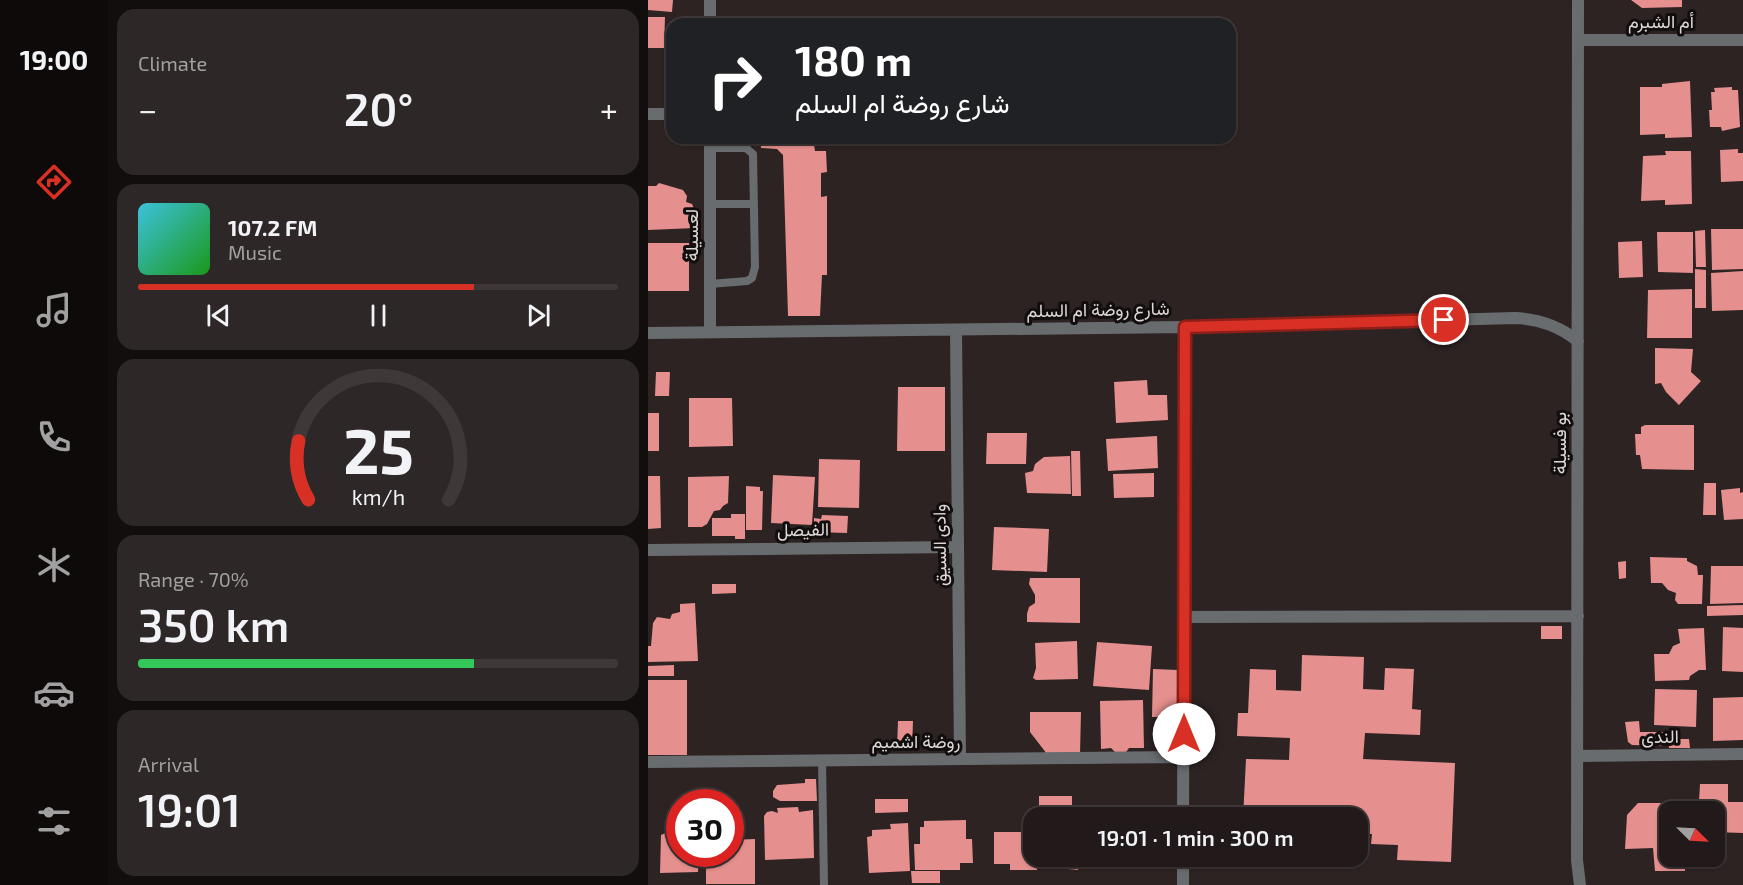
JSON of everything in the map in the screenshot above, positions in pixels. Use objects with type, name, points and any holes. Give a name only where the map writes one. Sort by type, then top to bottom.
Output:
[{"type":"street","points":[[710,0],[710,18]]},
{"type":"street","name":"بو فسيلة","points":[[1578,0],[1577,860],[1580,885]]},
{"type":"street","name":"أم الشبرم","points":[[1579,40],[1743,40]]},
{"type":"street","points":[[648,114],[666,114]]},
{"type":"street","name":"لعسيلة","points":[[710,144],[710,332]]},
{"type":"street","name":"شارع روضة ام السلم","points":[[648,333],[1185,327],[1527,318],[1560,328],[1578,341]]},
{"type":"street","points":[[1184,807],[1185,327]]},
{"type":"street","name":"وادى السيق","points":[[956,330],[960,759]]},
{"type":"street","name":"الفيصل","points":[[648,550],[958,547]]},
{"type":"street","points":[[1184,617],[1578,616]]},
{"type":"street","name":"الندى","points":[[1578,756],[1743,754]]},
{"type":"street","name":"روضة اشميم","points":[[648,762],[1184,757]]},
{"type":"street","points":[[1183,867],[1183,885]]},
{"type":"lane","points":[[710,284],[742,283],[752,278],[755,267],[753,154],[746,148],[717,144]]},
{"type":"lane","points":[[710,204],[754,204]]},
{"type":"lane","points":[[822,760],[824,885]]},
{"type":"building","points":[[648,0],[673,0],[672,12],[648,10]]},
{"type":"building","points":[[1631,0],[1682,0],[1682,7],[1642,8]]},
{"type":"building","points":[[648,17],[665,17],[664,48],[648,48]]},
{"type":"building","points":[[1690,81],[1692,137],[1665,138],[1665,134],[1640,135],[1640,87],[1662,87],[1662,84]]},
{"type":"building","points":[[1732,87],[1732,90],[1738,90],[1740,127],[1722,131],[1721,127],[1710,127],[1711,92],[1715,92],[1714,88]]},
{"type":"building","points":[[761,144],[814,144],[815,151],[826,151],[827,172],[821,173],[821,197],[827,196],[827,275],[822,275],[820,316],[788,316],[783,155],[777,149],[761,148]]},
{"type":"building","points":[[1738,149],[1738,153],[1743,153],[1743,181],[1721,182],[1720,150]]},
{"type":"building","points":[[1665,151],[1691,151],[1692,204],[1665,205],[1665,200],[1641,201],[1643,156],[1666,155]]},
{"type":"building","points":[[659,183],[683,190],[687,196],[686,202],[692,204],[699,220],[695,228],[648,230],[648,186],[656,186]]},
{"type":"building","points":[[1711,229],[1743,229],[1743,269],[1712,270]]},
{"type":"building","points":[[1705,230],[1706,267],[1696,267],[1695,231]]},
{"type":"building","points":[[1657,232],[1693,232],[1693,273],[1658,272]]},
{"type":"building","points":[[1642,241],[1643,277],[1619,278],[1618,242]]},
{"type":"building","points":[[648,243],[689,243],[689,291],[648,291]]},
{"type":"building","points":[[1695,269],[1706,270],[1706,308],[1695,308]]},
{"type":"building","points":[[1743,271],[1743,310],[1712,311],[1711,273]]},
{"type":"building","points":[[1692,289],[1692,338],[1647,338],[1648,290]]},
{"type":"building","points":[[1655,348],[1693,349],[1691,372],[1701,381],[1679,405],[1666,392],[1661,383],[1655,384]]},
{"type":"building","points":[[656,372],[670,372],[669,396],[655,396]]},
{"type":"building","points":[[1147,380],[1148,395],[1167,395],[1168,420],[1116,423],[1114,382]]},
{"type":"building","points":[[898,387],[945,387],[945,451],[897,451]]},
{"type":"building","points":[[689,398],[732,398],[733,446],[689,447]]},
{"type":"building","points":[[648,413],[659,413],[659,451],[648,451]]},
{"type":"building","points":[[1645,425],[1694,425],[1694,470],[1642,469],[1640,455],[1636,455],[1635,434],[1641,434],[1641,427]]},
{"type":"building","points":[[987,433],[1027,433],[1026,464],[986,464]]},
{"type":"building","points":[[1157,436],[1158,468],[1108,471],[1106,439]]},
{"type":"building","points":[[1071,451],[1080,451],[1081,496],[1072,496]]},
{"type":"building","points":[[1070,456],[1071,494],[1027,493],[1025,473],[1033,471],[1035,464],[1044,457]]},
{"type":"building","points":[[819,459],[860,460],[859,508],[818,507]]},
{"type":"building","points":[[1154,473],[1154,497],[1114,498],[1113,474]]},
{"type":"building","points":[[773,475],[815,477],[812,525],[771,523]]},
{"type":"building","points":[[648,476],[660,476],[661,528],[648,529]]},
{"type":"building","points":[[729,476],[728,503],[720,510],[714,511],[707,524],[702,527],[688,527],[688,477]]},
{"type":"building","points":[[1704,483],[1716,483],[1716,515],[1703,515]]},
{"type":"building","points":[[746,486],[760,487],[760,491],[763,491],[762,530],[746,530]]},
{"type":"building","points":[[1740,488],[1740,493],[1743,492],[1743,519],[1724,520],[1721,490]]},
{"type":"building","points":[[731,514],[745,514],[745,539],[735,539],[735,536],[712,536],[712,518],[731,518]]},
{"type":"building","points":[[822,515],[848,516],[847,533],[814,532],[814,518],[821,519]]},
{"type":"building","points":[[994,527],[1049,529],[1047,572],[992,570]]},
{"type":"building","points":[[1650,557],[1687,558],[1687,561],[1697,566],[1698,575],[1703,575],[1702,604],[1678,604],[1675,600],[1676,593],[1668,590],[1662,583],[1651,583]]},
{"type":"building","points":[[1626,561],[1626,578],[1619,579],[1618,562]]},
{"type":"building","points":[[1711,566],[1743,566],[1743,603],[1710,604]]},
{"type":"building","points":[[1030,578],[1080,578],[1080,623],[1027,622],[1029,607],[1035,603],[1035,595],[1029,584]]},
{"type":"building","points":[[712,584],[736,584],[736,593],[712,594]]},
{"type":"building","points":[[695,603],[698,661],[648,662],[648,646],[651,646],[653,623],[657,617],[670,619],[672,614],[680,612],[680,604]]},
{"type":"building","points":[[1743,605],[1743,615],[1707,616],[1707,606]]},
{"type":"building","points":[[1541,626],[1562,626],[1562,639],[1541,639]]},
{"type":"building","points":[[1723,627],[1743,628],[1743,672],[1722,671]]},
{"type":"building","points":[[1704,628],[1706,670],[1699,670],[1690,676],[1689,680],[1655,681],[1654,654],[1669,654],[1673,646],[1680,643],[1678,629]]},
{"type":"building","points":[[1077,641],[1078,679],[1036,680],[1033,678],[1036,668],[1035,643]]},
{"type":"building","points":[[1097,642],[1152,646],[1149,690],[1093,686]]},
{"type":"building","points":[[1302,655],[1364,657],[1363,689],[1384,690],[1385,668],[1414,669],[1412,709],[1421,710],[1420,735],[1365,733],[1363,759],[1455,763],[1451,862],[1397,860],[1398,845],[1371,844],[1372,834],[1368,834],[1368,807],[1244,807],[1246,759],[1289,760],[1290,738],[1237,736],[1238,713],[1248,713],[1250,669],[1276,670],[1276,690],[1301,691]]},
{"type":"building","points":[[674,665],[674,676],[648,676],[648,666]]},
{"type":"building","points":[[1153,669],[1178,670],[1177,717],[1152,717]]},
{"type":"building","points":[[648,680],[687,680],[687,755],[648,755]]},
{"type":"building","points":[[1655,689],[1697,690],[1696,727],[1654,725]]},
{"type":"building","points":[[1743,697],[1743,740],[1713,741],[1713,698]]},
{"type":"building","points":[[1143,700],[1144,748],[1129,748],[1126,752],[1115,752],[1111,748],[1101,749],[1100,701]]},
{"type":"building","points":[[1030,712],[1081,712],[1080,754],[1047,754],[1030,732]]},
{"type":"building","points":[[898,721],[913,721],[912,749],[897,748]]},
{"type":"building","points":[[1639,721],[1640,732],[1664,732],[1664,746],[1632,745],[1628,742],[1625,722]]},
{"type":"building","points":[[1669,739],[1689,739],[1690,748],[1669,748]]},
{"type":"building","points":[[805,779],[816,779],[817,801],[780,801],[773,797],[773,791],[777,785],[805,783]]},
{"type":"building","points":[[1700,784],[1728,784],[1728,802],[1743,802],[1743,833],[1725,832],[1725,801],[1699,801]]},
{"type":"building","points":[[1039,796],[1072,796],[1072,807],[1039,807]]},
{"type":"building","points":[[875,799],[908,799],[908,812],[875,813]]},
{"type":"building","points":[[1638,803],[1659,803],[1659,867],[1685,867],[1685,871],[1655,871],[1653,848],[1625,849],[1627,815]]},
{"type":"building","points":[[798,807],[799,812],[813,810],[814,858],[765,860],[764,816],[767,812],[778,813],[777,808]]},
{"type":"building","points":[[966,820],[966,839],[972,839],[973,863],[960,863],[960,870],[915,870],[914,844],[920,844],[920,827],[924,827],[924,821]]},
{"type":"building","points":[[908,823],[910,871],[869,873],[867,837],[872,836],[872,830],[891,829],[890,824]]},
{"type":"building","points":[[994,832],[1023,832],[1023,867],[1037,867],[1037,870],[1010,870],[1010,864],[994,864]]},
{"type":"building","points":[[666,833],[666,867],[698,867],[698,872],[660,873],[661,835]]},
{"type":"building","points":[[744,839],[755,839],[755,884],[706,884],[706,867],[744,867]]},
{"type":"building","points":[[1058,867],[1078,867],[1078,870]]},
{"type":"building","points":[[911,871],[940,871],[940,883],[912,883]]},
{"type":"route","points":[[1184,734],[1185,327],[1444,320]]}]
